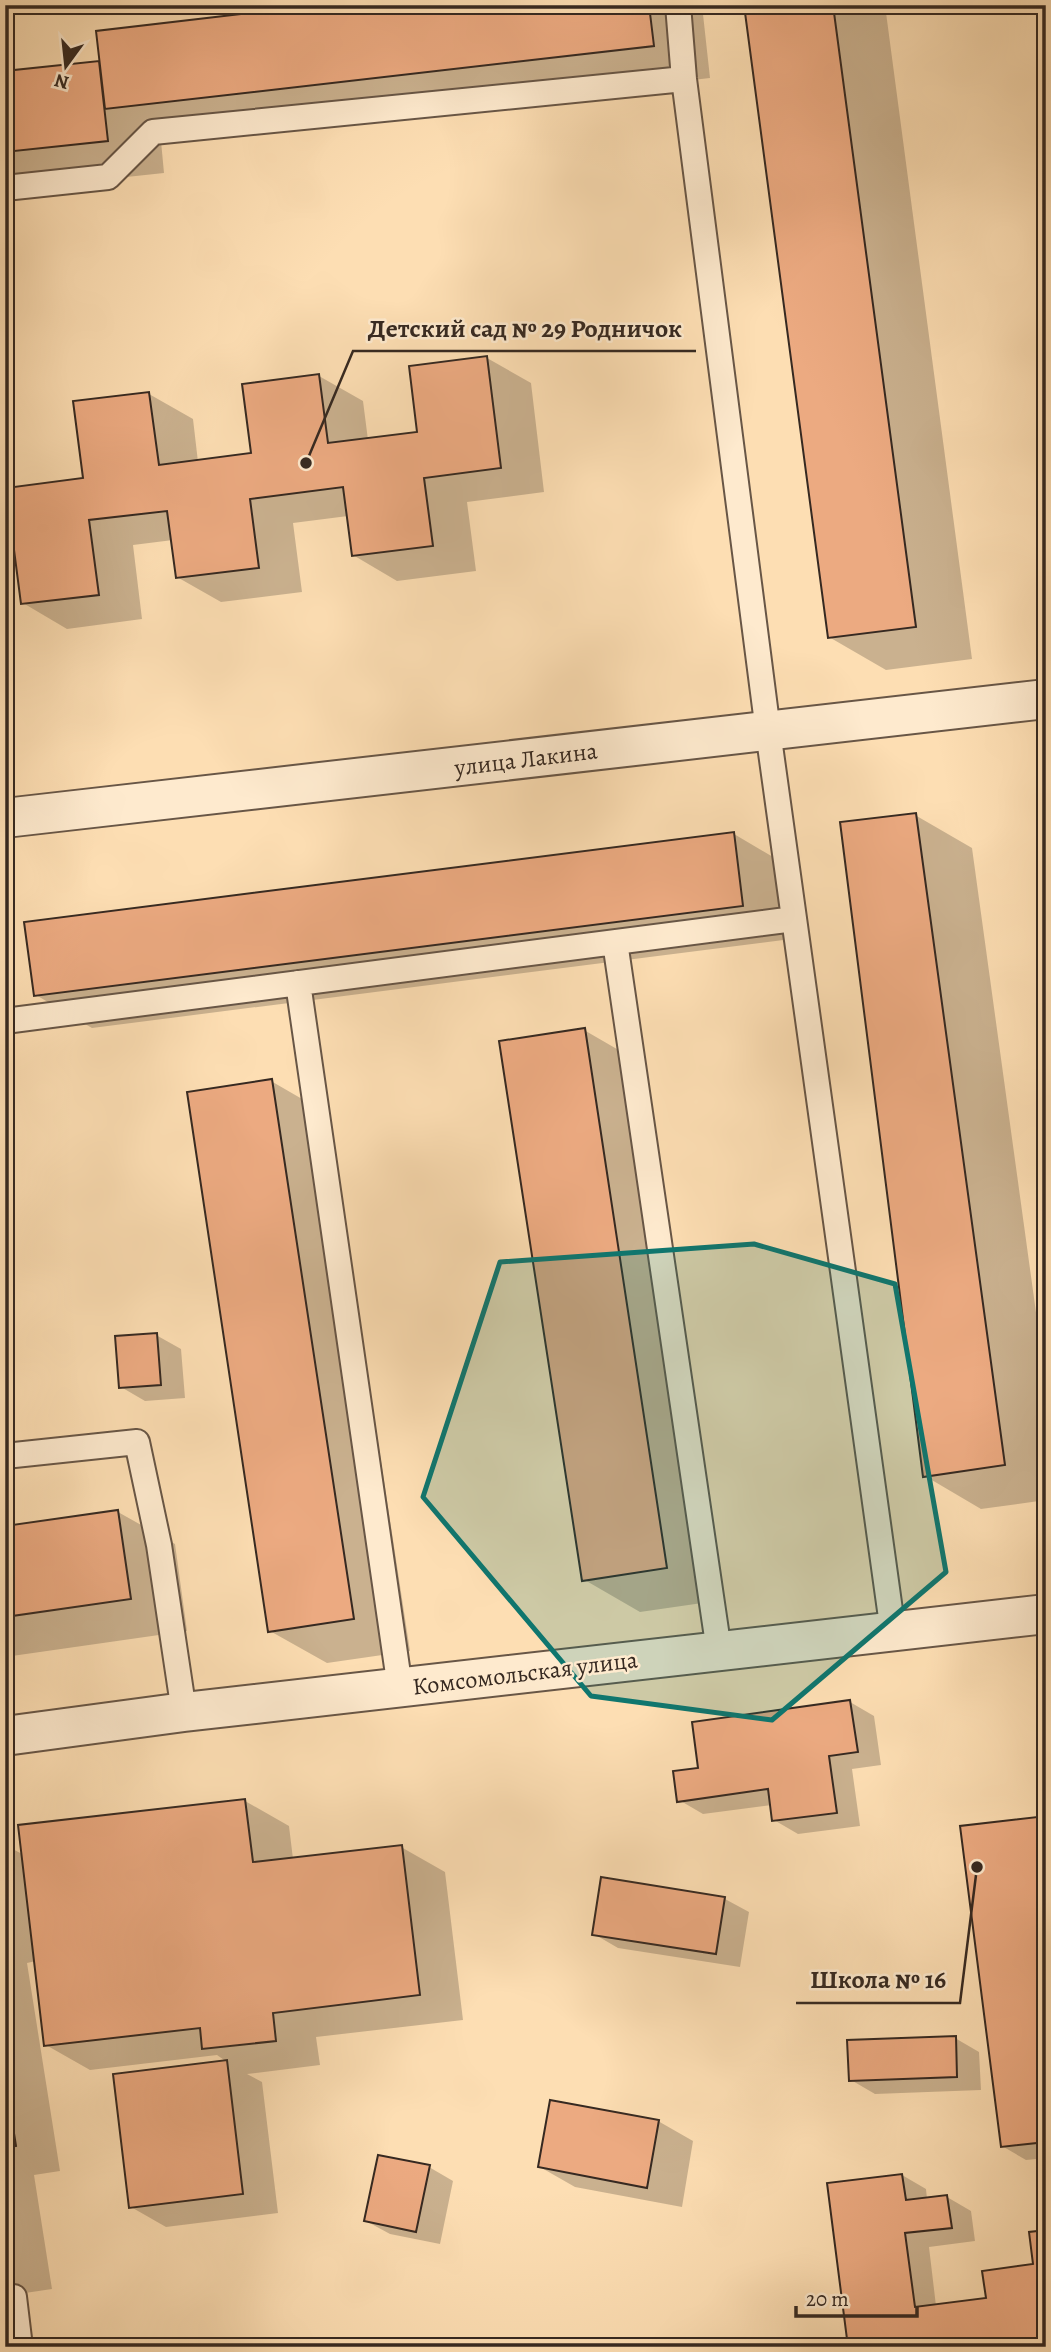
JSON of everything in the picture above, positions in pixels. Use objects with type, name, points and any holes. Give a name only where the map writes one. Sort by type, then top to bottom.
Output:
[{"type":"street","name":"улица Лакина","points":[[5,818],[1046,699]]},
{"type":"street","name":"Комсомольская улица","points":[[5,1736],[184,1712],[1046,1614]]},
{"type":"lane","points":[[678,5],[684,79],[768,731],[893,1632]]},
{"type":"lane","points":[[5,188],[108,177],[153,132],[684,79]]},
{"type":"lane","points":[[5,1021],[794,919]]},
{"type":"lane","points":[[615,942],[719,1651]]},
{"type":"lane","points":[[298,983],[400,1688]]},
{"type":"lane","points":[[5,1456],[137,1442],[159,1545],[184,1712]]},
{"type":"lane","points":[[14,2297],[20,2347]]},
{"type":"highlighted area","points":[[754,1244],[895,1284],[946,1572],[772,1720],[591,1696],[423,1497],[500,1262]]},
{"type":"building","points":[[317,5],[649,5],[654,46],[105,109],[96,31]]},
{"type":"building","points":[[744,5],[833,5],[916,627],[828,638]]},
{"type":"building","points":[[99,61],[108,141],[5,152],[5,71]]},
{"type":"building","points":[[487,356],[501,468],[424,478],[433,546],[352,556],[343,487],[250,499],[259,568],[176,578],[167,511],[89,520],[99,595],[21,604],[6,488],[83,478],[73,401],[149,392],[159,465],[251,453],[242,384],[319,374],[328,443],[417,432],[409,366]]},
{"type":"building","points":[[916,813],[1005,1465],[923,1477],[840,822]]},
{"type":"building","points":[[734,832],[743,906],[34,996],[24,922]]},
{"type":"building","points":[[585,1028],[667,1568],[582,1581],[499,1041]]},
{"type":"building","points":[[272,1079],[354,1619],[268,1632],[187,1092]]},
{"type":"building","points":[[157,1333],[161,1385],[119,1388],[115,1336]]},
{"type":"building","points":[[118,1510],[131,1599],[5,1617],[5,1526]]},
{"type":"building","points":[[850,1700],[858,1752],[829,1756],[837,1813],[772,1821],[768,1789],[677,1802],[673,1771],[698,1768],[692,1722]]},
{"type":"building","points":[[245,1799],[253,1862],[402,1845],[420,1995],[273,2013],[276,2041],[202,2049],[200,2028],[44,2046],[18,1825]]},
{"type":"building","points":[[1046,1816],[1046,2142],[1001,2147],[960,1826]]},
{"type":"building","points":[[601,1877],[725,1897],[716,1954],[592,1935]]},
{"type":"building","points":[[956,2036],[957,2077],[849,2081],[847,2040]]},
{"type":"building","points":[[227,2060],[243,2194],[129,2208],[113,2074]]},
{"type":"building","points":[[5,2076],[16,2146],[5,2148]]},
{"type":"building","points":[[550,2100],[659,2120],[647,2188],[538,2167]]},
{"type":"building","points":[[378,2155],[430,2165],[416,2232],[364,2221]]},
{"type":"building","points":[[902,2174],[906,2200],[947,2195],[952,2228],[905,2233],[915,2307],[986,2298],[982,2271],[1033,2264],[1029,2232],[1046,2230],[1046,2347],[848,2347],[827,2183]]},
{"type":"place","name":"Детский сад № 29 Родничок","points":[[306,463]]},
{"type":"place","name":"Школа № 16","points":[[977,1867]]}]
